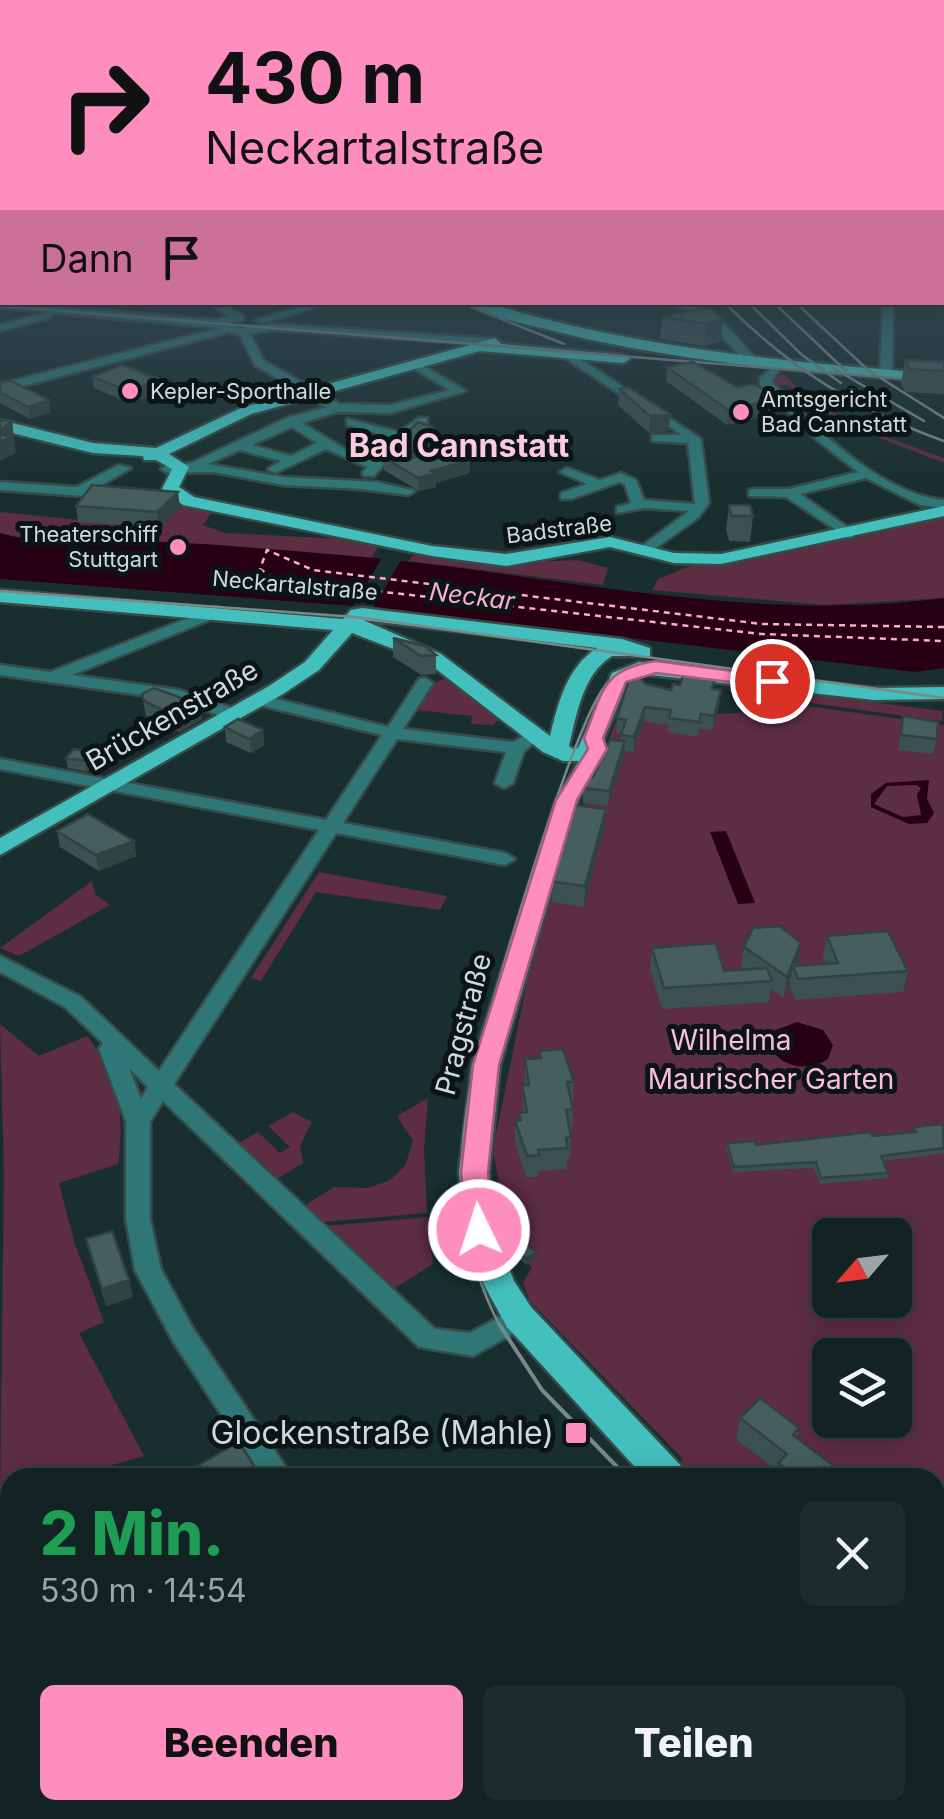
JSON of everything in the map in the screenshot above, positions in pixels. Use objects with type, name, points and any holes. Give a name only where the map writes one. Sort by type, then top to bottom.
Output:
[{"type":"main road","points":[[480,314],[508,326],[523,346],[534,351]]},
{"type":"main road","points":[[509,314],[564,331],[646,348],[944,382]]},
{"type":"main road","points":[[153,456],[242,412],[540,330],[564,331]]},
{"type":"main road","points":[[489,345],[944,382]]},
{"type":"main road","name":"Badstraße","points":[[0,425],[125,460],[153,456],[179,475],[209,506],[400,544],[506,560],[604,542],[644,549]]},
{"type":"main road","points":[[644,549],[680,559],[721,559],[848,534],[941,509]]},
{"type":"main road","points":[[644,549],[752,552]]},
{"type":"main road","name":"Neckartalstraße","points":[[3,597],[354,619]]},
{"type":"main road","name":"Neckartalstraße","points":[[3,597],[354,619],[604,645],[650,659],[874,694],[944,691]]},
{"type":"main road","points":[[354,619],[434,658],[526,741],[569,760],[586,753],[609,697],[624,674],[650,659]]},
{"type":"main road","name":"Brückenstraße","points":[[0,848],[261,700],[312,666],[354,619]]},
{"type":"main road","name":"Pragstraße","points":[[604,645],[586,666],[558,746],[569,760],[566,800],[486,1065],[474,1172],[479,1230],[500,1285],[520,1318],[660,1468]]},
{"type":"street","points":[[0,328],[51,314]]},
{"type":"street","points":[[103,314],[221,326],[244,332],[296,314]]},
{"type":"street","points":[[233,314],[267,324],[489,345]]},
{"type":"street","points":[[706,314],[753,363]]},
{"type":"street","points":[[886,374],[888,314]]},
{"type":"street","points":[[0,388],[240,318]]},
{"type":"street","points":[[244,332],[259,362],[337,408]]},
{"type":"street","points":[[715,358],[732,354],[736,348]]},
{"type":"street","points":[[566,354],[646,402]]},
{"type":"street","points":[[588,362],[694,438],[703,493],[699,508],[638,504],[622,510]]},
{"type":"street","points":[[152,496],[179,475],[291,421],[337,408],[390,408],[460,391],[415,365]]},
{"type":"street","points":[[0,370],[25,382]]},
{"type":"street","points":[[773,371],[764,381],[816,434],[869,473],[941,509]]},
{"type":"street","points":[[362,483],[401,436],[427,422],[390,408]]},
{"type":"street","points":[[291,421],[326,444],[375,465]]},
{"type":"street","points":[[351,422],[401,436]]},
{"type":"street","points":[[657,438],[694,438]]},
{"type":"street","points":[[275,469],[288,459],[326,444]]},
{"type":"street","points":[[237,445],[288,459]]},
{"type":"street","points":[[77,492],[125,460]]},
{"type":"street","points":[[567,472],[598,484]]},
{"type":"street","points":[[754,493],[789,494],[869,473]]},
{"type":"street","points":[[179,475],[362,483],[408,491]]},
{"type":"street","points":[[566,496],[621,477],[631,484],[638,504]]},
{"type":"street","points":[[0,486],[126,494]]},
{"type":"street","points":[[789,494],[848,534]]},
{"type":"street","name":"Badstraße","points":[[644,549],[699,508]]},
{"type":"street","points":[[50,678],[217,612]]},
{"type":"street","points":[[0,670],[179,695],[232,714]]},
{"type":"street","points":[[138,1121],[424,683]]},
{"type":"street","points":[[261,700],[393,733],[526,741],[504,783]]},
{"type":"street","points":[[0,764],[506,859]]},
{"type":"street","points":[[0,963],[61,994],[421,1333],[442,1344],[473,1345],[520,1318]]},
{"type":"street","points":[[101,1030],[128,1088],[138,1121],[138,1219],[148,1270],[182,1335],[272,1468]]},
{"type":"green space","points":[[785,375],[839,416],[944,458],[944,463],[839,422],[787,385],[778,386],[768,377]]},
{"type":"green space","points":[[183,504],[212,512],[203,525],[225,533],[382,541],[371,558],[160,542],[38,541],[0,533],[0,512],[159,528]]},
{"type":"green space","points":[[944,515],[944,598],[825,605],[652,590],[658,579],[690,566]]},
{"type":"green space","points":[[419,550],[514,563],[577,560],[608,568],[603,585],[408,561]]},
{"type":"green space","points":[[445,678],[499,719],[493,725],[471,724],[472,716],[416,710],[433,684]]},
{"type":"green space","name":"Wilhelma","points":[[636,685],[714,721],[717,714],[753,712],[764,700],[944,725],[944,1468],[675,1468],[683,1459],[530,1301],[523,1283],[532,1267],[509,1248],[493,1149],[529,972],[569,825],[577,825],[615,723],[619,723]]},
{"type":"green space","points":[[808,694],[943,711],[942,721],[803,702]]},
{"type":"green space","points":[[319,872],[447,896],[440,910],[316,892],[261,981],[251,978]]},
{"type":"green space","points":[[92,881],[95,894],[110,905],[19,956],[0,948]]},
{"type":"green space","points":[[0,1024],[39,1056],[87,1036],[113,1081],[121,1129],[118,1164],[59,1183],[75,1244],[104,1322],[79,1333],[144,1456],[102,1468],[0,1468],[4,1173]]},
{"type":"green space","points":[[428,1098],[424,1149],[427,1213],[322,1222],[304,1206],[334,1187],[368,1188],[390,1180],[405,1166],[413,1141],[397,1116]]},
{"type":"green space","points":[[293,1112],[312,1122],[300,1146],[303,1163],[277,1179],[239,1143],[258,1132],[280,1153],[290,1147],[268,1126]]},
{"type":"green space","points":[[428,1217],[433,1264],[395,1288],[325,1226]]},
{"type":"water","name":"Neckar","points":[[0,533],[58,542],[182,543],[341,555],[717,600],[868,605],[944,598],[944,668],[915,672],[379,608],[0,579]]},
{"type":"water","points":[[929,780],[927,799],[934,813],[927,823],[909,824],[871,807],[871,794],[886,783]],"holes":[[[887,786],[921,788],[917,795],[921,815],[903,817],[874,804]]]},
{"type":"water","points":[[726,831],[755,903],[738,904],[710,832]]},
{"type":"water","points":[[797,1022],[823,1030],[833,1045],[828,1059],[811,1066],[794,1065],[773,1051],[768,1043],[771,1032]]},
{"type":"pier","points":[[382,558],[401,560],[372,610],[352,608]]},
{"type":"building","points":[[717,314],[723,319],[706,324],[662,317]]},
{"type":"building","points":[[905,360],[944,362],[944,371],[909,369]]},
{"type":"building","points":[[693,362],[737,387],[753,384],[780,398],[728,410],[667,367]]},
{"type":"building","points":[[122,365],[160,380],[128,391],[92,377]]},
{"type":"building","points":[[11,381],[49,400],[28,407],[0,392],[0,382]]},
{"type":"building","points":[[628,387],[670,414],[650,416],[619,389]]},
{"type":"building","points":[[0,420],[12,421],[0,431]]},
{"type":"building","points":[[418,422],[435,428],[405,460],[450,448],[470,460],[418,478],[383,457],[399,447],[394,445]]},
{"type":"building","points":[[92,485],[178,492],[157,512],[76,506]]},
{"type":"building","points":[[729,505],[750,505],[753,516],[731,516]]},
{"type":"building","points":[[393,638],[425,646],[436,655],[421,656]]},
{"type":"building","points":[[632,669],[646,684],[671,690],[673,684],[680,685],[684,672],[716,676],[712,689],[721,690],[714,716],[701,714],[699,722],[669,718],[671,710],[645,707],[634,737],[621,735],[626,720],[617,718]]},
{"type":"building","points":[[154,688],[200,705],[178,717],[144,701],[142,694]]},
{"type":"building","points":[[903,716],[938,722],[937,739],[901,735]]},
{"type":"building","points":[[238,719],[263,730],[249,739],[225,727]]},
{"type":"building","points":[[610,740],[625,741],[609,791],[583,788],[588,776],[593,777]]},
{"type":"building","points":[[74,749],[93,752],[85,761],[66,758]]},
{"type":"building","points":[[575,805],[606,809],[585,886],[553,882]]},
{"type":"building","points":[[88,814],[134,841],[96,855],[57,831]]},
{"type":"building","points":[[780,926],[801,943],[787,977],[744,947],[753,928]]},
{"type":"building","points":[[888,931],[908,971],[798,979],[793,966],[838,963],[827,936]]},
{"type":"building","points":[[716,943],[724,971],[767,968],[772,981],[664,988],[652,948]]},
{"type":"building","points":[[563,1049],[574,1082],[567,1082],[573,1109],[566,1110],[571,1137],[566,1138],[568,1148],[538,1150],[539,1155],[527,1156],[515,1121],[521,1120],[519,1113],[527,1112],[522,1085],[529,1085],[525,1059],[541,1058],[539,1051]]},
{"type":"building","points":[[943,1124],[944,1148],[881,1156],[888,1173],[821,1178],[816,1162],[734,1167],[727,1143],[755,1141],[756,1145],[870,1132],[872,1136],[916,1132],[914,1127]]},
{"type":"building","points":[[112,1231],[129,1280],[102,1289],[86,1239]]},
{"type":"building","points":[[519,1239],[536,1252],[527,1259],[511,1246]]},
{"type":"building","points":[[760,1398],[799,1428],[793,1435],[837,1468],[785,1468],[778,1463],[787,1454],[740,1418]]},
{"type":"building","points":[[239,1442],[256,1468],[194,1468]]},
{"type":"ferry route","points":[[944,627],[762,624],[313,570],[267,550],[260,569],[276,580],[761,634],[944,641]]},
{"type":"tram line","points":[[98,314],[944,382]]},
{"type":"tram line","points":[[489,314],[564,344]]},
{"type":"tram line","points":[[0,591],[355,617],[944,698]]},
{"type":"tram line","points":[[499,1324],[481,1283],[469,1238],[463,1191],[463,1143],[473,1075],[513,933],[576,746],[609,682],[641,670],[698,667]]},
{"type":"tram line","points":[[499,1324],[542,1390],[618,1468]]},
{"type":"railway","points":[[736,314],[826,385],[882,415],[944,441]]},
{"type":"railway","points":[[760,314],[802,355],[841,383]]},
{"type":"railway","points":[[786,314],[846,371]]},
{"type":"railway","points":[[808,314],[868,370],[944,418]]},
{"type":"railway","points":[[833,368],[924,421]]},
{"type":"place","name":"Kepler-Sporthalle","points":[[130,391]]},
{"type":"place","name":"Amtsgericht Bad Cannstatt","points":[[741,412]]},
{"type":"place","name":"Theaterschiff Stuttgart","points":[[178,547]]},
{"type":"place","name":"Glockenstraße (Mahle)","points":[[576,1433]]},
{"type":"district","name":"Bad Cannstatt","points":[[459,446]]},
{"type":"route","points":[[479,1230],[474,1172],[486,1065],[566,800],[598,749],[594,738],[618,678],[631,670],[656,667],[772,681]]},
{"type":"park label","name":"Maurischer Garten","points":[[771,1079]]}]
